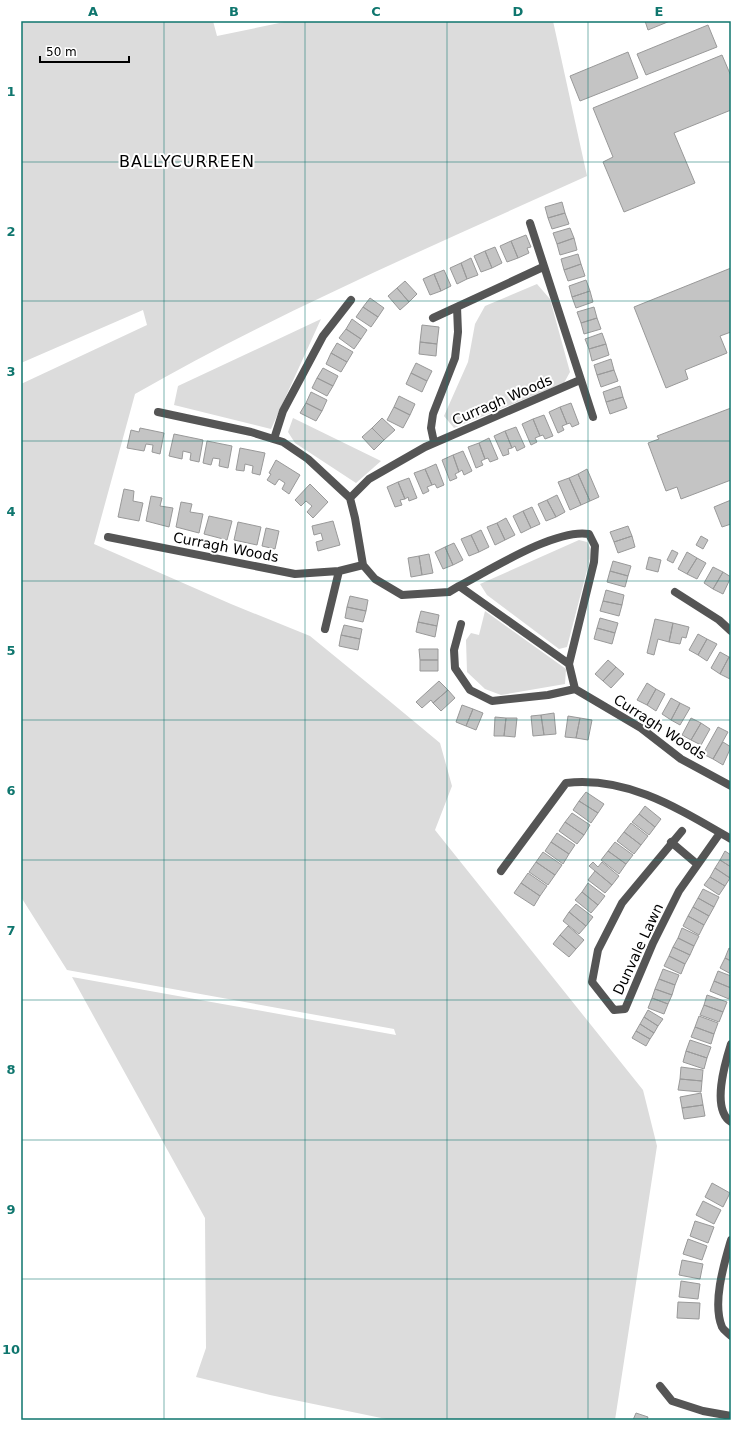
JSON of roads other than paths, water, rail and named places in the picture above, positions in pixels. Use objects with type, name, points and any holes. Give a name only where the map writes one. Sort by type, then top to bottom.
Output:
[{"type":"street","points":[[530,223],[593,417]]},
{"type":"street","points":[[432,318],[544,267]]},
{"type":"street","points":[[274,439],[283,411],[323,336],[350,300]]},
{"type":"street","name":"Curragh Woods","points":[[434,442],[431,428],[434,414],[444,391],[455,358],[458,332],[457,307]]},
{"type":"street","name":"Curragh Woods","points":[[350,498],[369,479],[434,442],[580,380]]},
{"type":"street","points":[[158,412],[252,432],[283,442],[308,459],[350,498],[355,518],[362,565],[375,579],[402,595],[449,592],[549,541],[577,532],[589,534],[595,546],[594,562],[569,664],[575,689],[530,698],[492,701],[470,690],[455,668],[454,650],[461,624]]},
{"type":"street","name":"Curragh Woods","points":[[108,537],[295,574],[339,572],[362,565]]},
{"type":"street","points":[[325,629],[339,572]]},
{"type":"street","points":[[459,586],[569,664]]},
{"type":"street","points":[[675,592],[719,620],[731,631]]},
{"type":"street","name":"Curragh Woods","points":[[575,689],[640,728],[681,759],[731,786]]},
{"type":"street","points":[[501,871],[553,798],[566,783],[585,781],[616,785],[643,792],[731,839]]},
{"type":"street","name":"Dunvale Lawn","points":[[682,831],[671,842],[622,902],[598,950],[592,982],[614,1010],[625,1009],[653,943],[679,891],[720,833]]},
{"type":"street","points":[[671,842],[697,864]]},
{"type":"street","points":[[731,1044],[721,1079],[721,1104],[727,1119],[731,1122]]},
{"type":"street","points":[[731,1240],[720,1287],[719,1315],[723,1329],[731,1336]]},
{"type":"street","points":[[660,1386],[672,1401],[702,1411],[731,1416]]},
{"type":"district","name":"BALLYCURREEN","points":[[187,161]]}]
